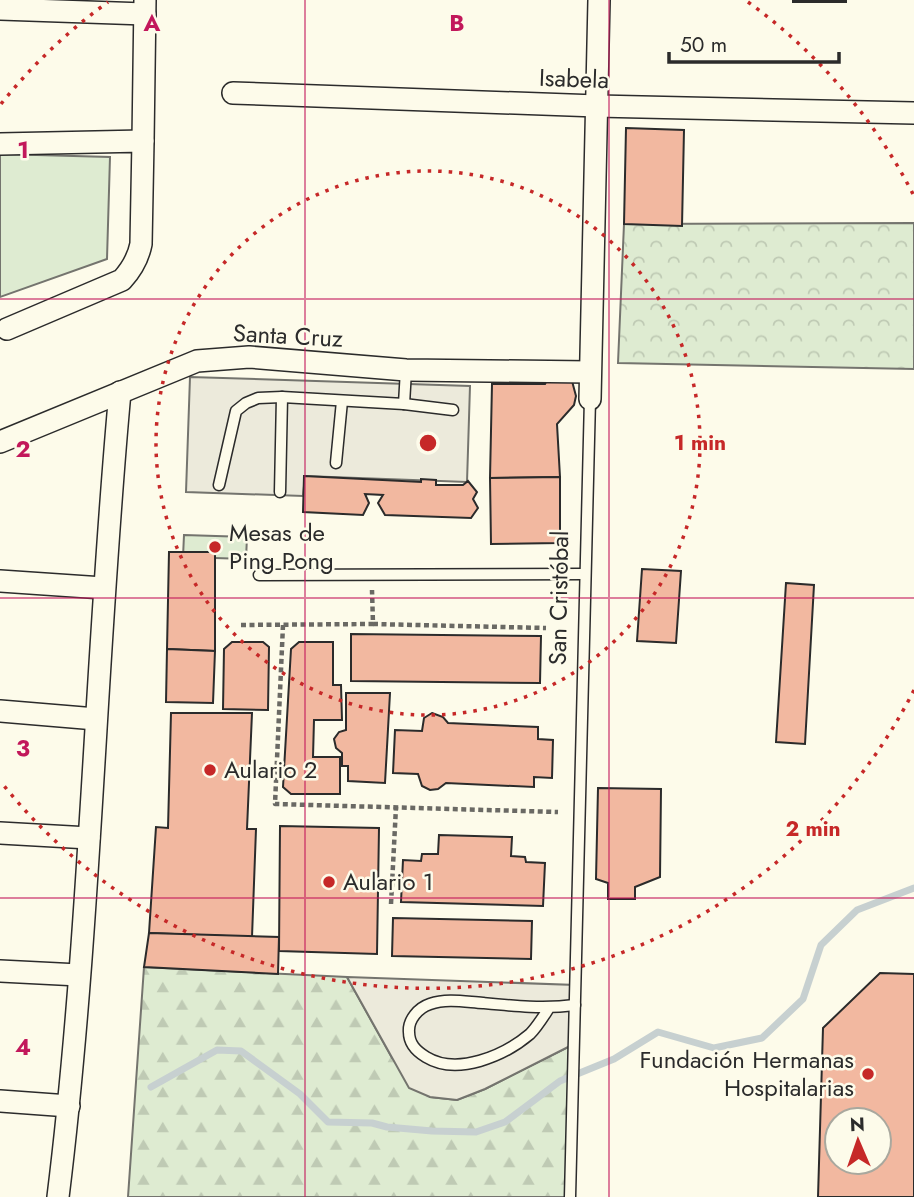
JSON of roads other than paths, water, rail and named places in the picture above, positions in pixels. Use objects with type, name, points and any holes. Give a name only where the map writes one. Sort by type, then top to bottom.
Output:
[{"type":"street","name":"San Cristóbal","points":[[590,399],[599,0]]},
{"type":"street","points":[[0,9],[145,7],[139,255],[133,268],[122,280],[6,328]]},
{"type":"street","name":"Isabela","points":[[233,93],[597,106],[914,113]]},
{"type":"street","points":[[0,144],[143,141]]},
{"type":"street","name":"Santa Cruz","points":[[0,442],[197,361],[249,357],[406,370],[590,372]]},
{"type":"street","points":[[58,1197],[69,1106],[89,838],[103,588],[120,392]]},
{"type":"street","points":[[0,581],[103,588]]},
{"type":"street","points":[[0,711],[96,719]]},
{"type":"street","points":[[0,833],[89,838]]},
{"type":"street","points":[[0,971],[79,975]]},
{"type":"street","points":[[0,1101],[69,1106]]},
{"type":"lane","points":[[404,404],[406,370]]},
{"type":"lane","points":[[280,492],[282,397]]},
{"type":"lane","points":[[219,485],[236,411],[258,398],[404,404],[453,411]]},
{"type":"lane","name":"San Cristóbal","points":[[570,1197],[590,399]]},
{"type":"lane","points":[[336,463],[342,401]]},
{"type":"lane","points":[[259,575],[585,574]]},
{"type":"lane","points":[[549,1008],[531,1033],[504,1052],[463,1064],[439,1064],[414,1048],[409,1038],[408,1025],[414,1015],[428,1004],[446,1000],[549,1008],[575,1006]]},
{"type":"waterway","points":[[151,1087],[217,1050],[241,1051],[300,1094],[328,1122],[476,1132],[505,1122],[560,1081],[614,1059],[658,1032],[714,1048],[762,1038],[803,999],[821,945],[857,910],[914,888]]},
{"type":"place","name":"Mesas de Ping Pong","points":[[215,547]]},
{"type":"place","name":"Aulario 2","points":[[210,770]]},
{"type":"place","name":"Aulario 1","points":[[329,882]]},
{"type":"place","name":"Fundación Hermanas Hospitalarias","points":[[868,1074]]}]
